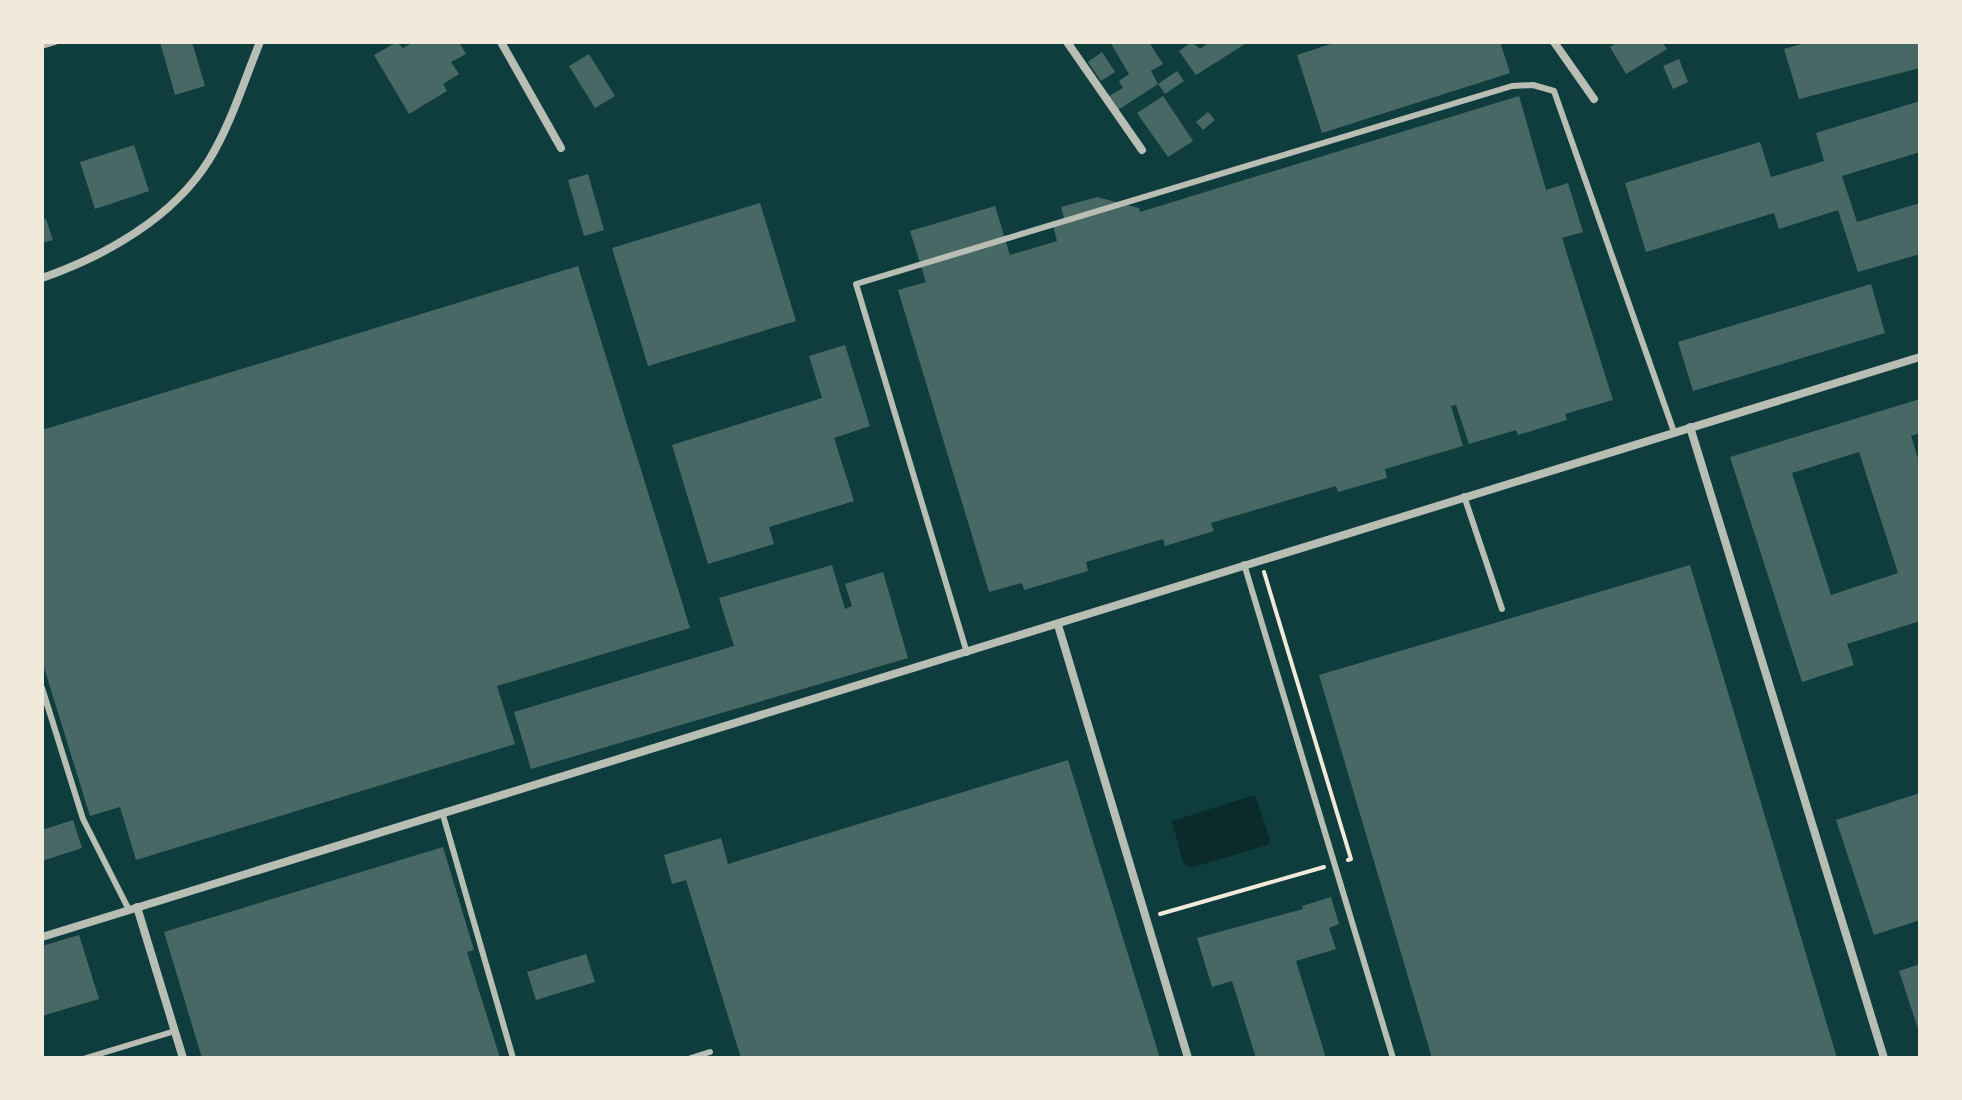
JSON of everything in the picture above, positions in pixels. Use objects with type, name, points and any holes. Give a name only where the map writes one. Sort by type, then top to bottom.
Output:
[{"type":"street","points":[[42,278],[132,235],[175,202],[197,178],[220,140],[260,42]]},
{"type":"street","points":[[501,42],[561,148]]},
{"type":"street","points":[[1067,42],[1142,150]]},
{"type":"street","points":[[1554,42],[1594,99]]},
{"type":"street","points":[[42,937],[1920,357]]},
{"type":"street","points":[[1690,427],[1884,1058]]},
{"type":"street","points":[[1058,625],[1188,1058]]},
{"type":"street","points":[[133,909],[183,1058]]},
{"type":"lane","points":[[42,46],[55,42]]},
{"type":"lane","points":[[967,653],[856,284],[1512,86],[1533,85],[1554,91],[1674,432]]},
{"type":"lane","points":[[1464,496],[1502,609]]},
{"type":"lane","points":[[1244,564],[1393,1058]]},
{"type":"lane","points":[[42,688],[83,819],[133,909]]},
{"type":"lane","points":[[443,815],[513,1058]]},
{"type":"lane","points":[[86,1058],[175,1031]]},
{"type":"lane","points":[[691,1058],[710,1052]]},
{"type":"path","points":[[1157,915],[1351,859],[1260,559]]},
{"type":"water","points":[[1255,795],[1270,839],[1268,845],[1190,868],[1183,862],[1172,821]]},
{"type":"building","points":[[160,42],[192,42],[205,86],[175,95]]},
{"type":"building","points":[[397,42],[403,48],[414,42],[459,42],[466,54],[451,62],[459,74],[443,84],[447,91],[409,114],[374,55]]},
{"type":"building","points":[[1110,42],[1149,42],[1163,64],[1151,71],[1158,84],[1118,110],[1109,96],[1123,88],[1119,81],[1129,74]]},
{"type":"building","points":[[1192,42],[1200,49],[1210,42],[1248,42],[1196,75],[1179,51]]},
{"type":"building","points":[[1337,42],[1500,42],[1510,73],[1322,133],[1297,55]]},
{"type":"building","points":[[1618,42],[1662,42],[1667,49],[1626,74],[1610,47]]},
{"type":"building","points":[[1808,42],[1920,42],[1920,68],[1799,99],[1784,49]]},
{"type":"building","points":[[1102,52],[1115,72],[1101,81],[1088,62]]},
{"type":"building","points":[[589,54],[615,96],[595,108],[569,66]]},
{"type":"building","points":[[1679,59],[1688,82],[1673,89],[1663,66]]},
{"type":"building","points":[[1177,71],[1184,81],[1165,94],[1158,84]]},
{"type":"building","points":[[1163,96],[1193,141],[1168,157],[1137,113]]},
{"type":"building","points":[[1519,96],[1546,190],[1568,183],[1583,232],[1562,238],[1613,400],[1565,414],[1567,420],[1518,435],[1516,430],[1469,444],[1456,405],[1451,406],[1463,446],[1385,469],[1387,478],[1338,492],[1336,486],[1211,523],[1214,531],[1165,546],[1163,539],[1086,562],[1088,571],[1024,590],[1022,583],[989,592],[898,290],[926,282],[910,231],[995,206],[1010,255],[1057,241],[1053,225],[1065,222],[1061,207],[1097,197],[1139,208],[1140,212]]},
{"type":"building","points":[[1920,101],[1920,152],[1842,176],[1857,222],[1920,203],[1920,254],[1858,272],[1838,210],[1779,229],[1774,213],[1646,252],[1625,183],[1760,142],[1771,177],[1824,161],[1816,133]]},
{"type":"building","points":[[1208,112],[1215,120],[1203,130],[1196,122]]},
{"type":"building","points":[[134,145],[149,191],[95,209],[80,162]]},
{"type":"building","points":[[588,174],[604,230],[584,236],[568,180]]},
{"type":"building","points":[[760,203],[796,321],[648,366],[612,248]]},
{"type":"building","points":[[46,219],[53,240],[42,243],[42,220]]},
{"type":"building","points":[[578,266],[690,628],[497,686],[515,744],[136,860],[120,807],[90,816],[42,661],[42,430]]},
{"type":"building","points":[[1871,284],[1885,333],[1693,391],[1678,342]]},
{"type":"building","points":[[845,345],[870,426],[834,438],[854,501],[769,527],[774,544],[708,564],[672,445],[822,398],[809,356]]},
{"type":"building","points":[[1920,399],[1920,433],[1911,436],[1920,465],[1920,621],[1847,644],[1854,665],[1802,682],[1730,457]],"holes":[[[1859,452],[1898,573],[1831,595],[1792,473]]]},
{"type":"building","points":[[832,565],[845,609],[852,606],[845,584],[883,572],[908,658],[531,769],[514,712],[734,646],[719,598]]},
{"type":"building","points":[[1690,565],[1837,1058],[1432,1058],[1319,675]]},
{"type":"building","points":[[1068,760],[1160,1058],[741,1058],[686,880],[672,884],[664,855],[721,838],[728,864]]},
{"type":"building","points":[[1920,793],[1920,920],[1874,935],[1836,820]]},
{"type":"building","points":[[73,820],[82,848],[42,861],[42,830]]},
{"type":"building","points":[[443,847],[474,950],[467,952],[500,1058],[202,1058],[164,932]]},
{"type":"building","points":[[1331,897],[1339,924],[1329,928],[1336,949],[1296,961],[1326,1058],[1256,1058],[1232,981],[1212,987],[1197,938],[1303,909],[1302,906]]},
{"type":"building","points":[[79,935],[99,999],[42,1016],[42,946]]},
{"type":"building","points":[[586,954],[595,982],[536,1000],[527,972]]},
{"type":"building","points":[[1920,964],[1920,1032],[1919,1032],[1899,971]]}]
